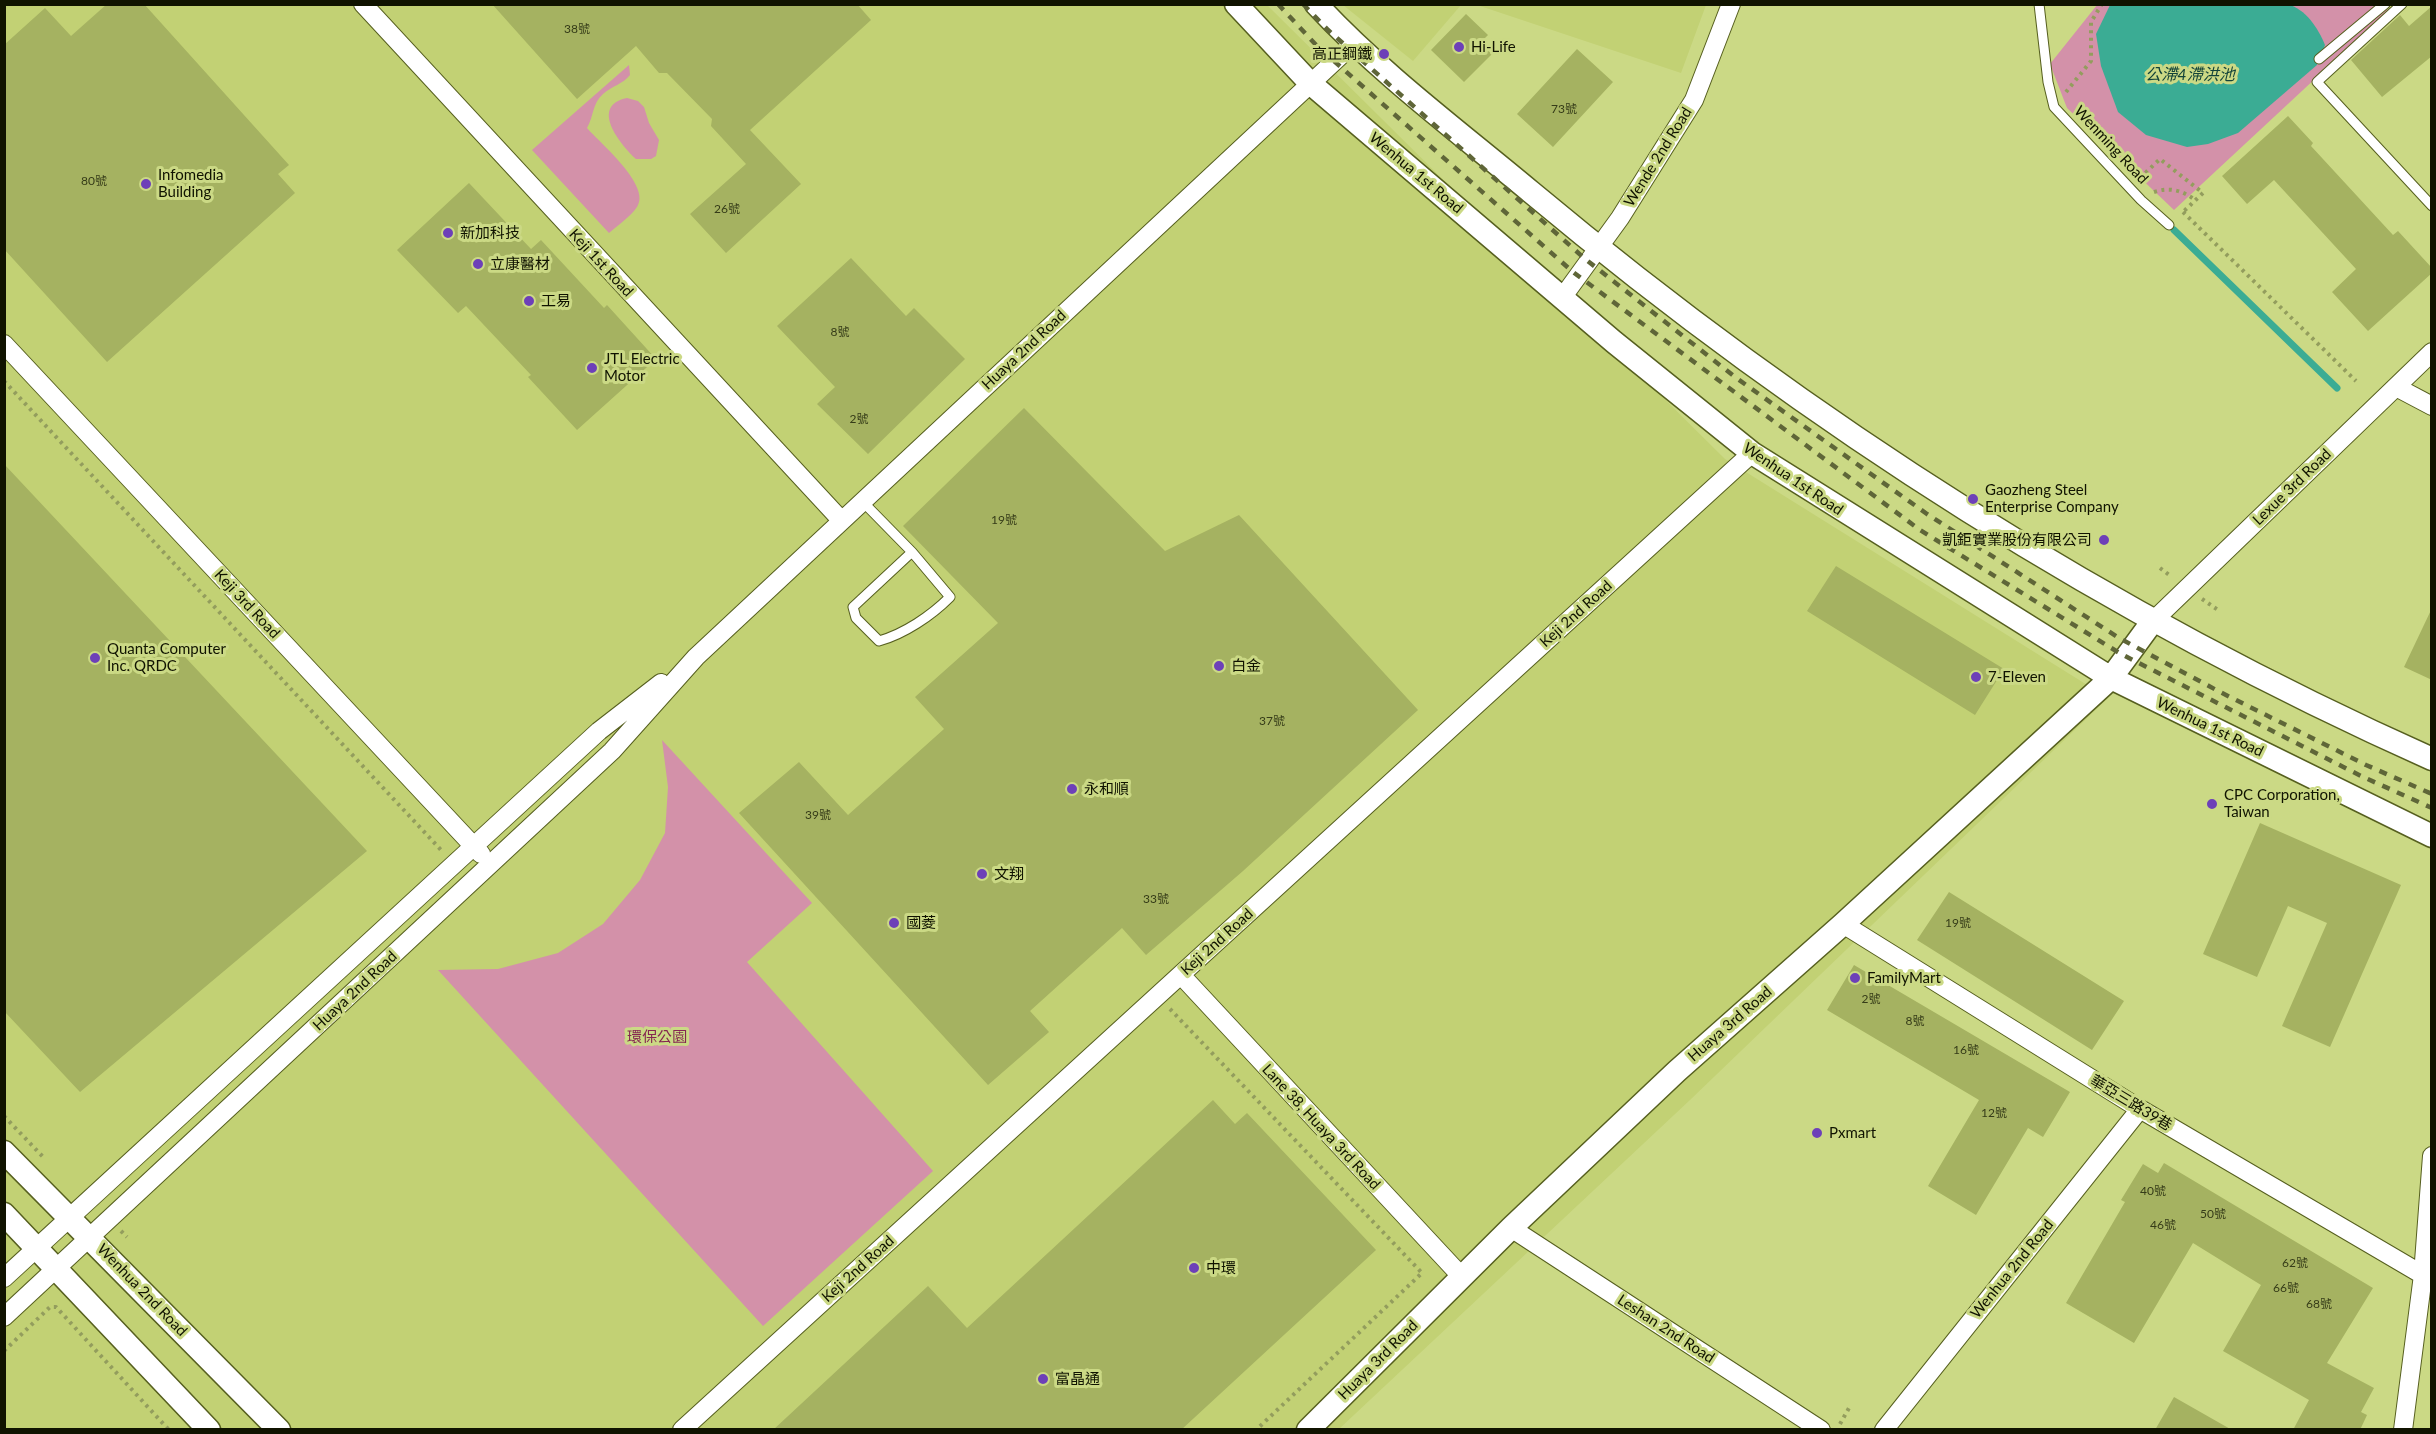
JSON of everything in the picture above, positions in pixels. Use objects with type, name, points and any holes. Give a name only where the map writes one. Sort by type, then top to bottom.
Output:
[{"type":"street","name":"Keji 1st Road","points":[[363,4],[840,520]]},
{"type":"street","name":"Wenhua 1st Road","points":[[1236,4],[1310,83],[1562,298],[1752,453],[2111,678],[2432,836]]},
{"type":"street","points":[[1316,4],[1353,44],[1598,248],[1752,366],[1868,448],[2152,622],[2432,759]]},
{"type":"street","name":"Wende 2nd Road","points":[[1562,298],[1620,218],[1694,100],[1731,4]]},
{"type":"street","name":"Huaya 2nd Road","points":[[4,1317],[489,863],[612,751],[696,657],[840,520],[1353,44]]},
{"type":"street","name":"Keji 3rd Road","points":[[4,344],[489,863]]},
{"type":"street","name":"Lexue 3rd Road","points":[[2152,622],[2432,352]]},
{"type":"street","points":[[2396,387],[2432,406]]},
{"type":"street","name":"Keji 2nd Road","points":[[681,1430],[1752,453]]},
{"type":"street","name":"Huaya 3rd Road","points":[[1308,1430],[1511,1228],[1677,1071],[1843,924],[2111,678],[2152,622]]},
{"type":"street","name":"Huaya 2nd Road","points":[[4,1278],[598,731],[696,657]]},
{"type":"street","name":"華亞三路39巷","points":[[1843,924],[2140,1109],[2423,1275]]},
{"type":"street","name":"Lane 38, Huaya 3rd Road","points":[[1181,975],[1462,1277]]},
{"type":"street","name":"Wenhua 2nd Road","points":[[1884,1430],[2140,1109]]},
{"type":"street","name":"Wenhua 2nd Road","points":[[4,1152],[279,1430]]},
{"type":"street","points":[[2403,1430],[2423,1275],[2432,1156]]},
{"type":"street","points":[[4,1214],[209,1430]]},
{"type":"street","name":"Leshan 2nd Road","points":[[1511,1228],[1821,1430]]},
{"type":"lane","name":"Wenming Road","points":[[2039,4],[2048,82],[2054,107],[2141,200],[2169,225]]},
{"type":"lane","points":[[2319,59],[2385,4]]},
{"type":"lane","points":[[2402,4],[2317,82],[2432,206]]},
{"type":"lane","points":[[862,501],[912,552],[950,597],[938,609],[890,638],[879,641],[856,618],[853,607],[912,552]]},
{"type":"path","points":[[2054,107],[2091,61],[2091,22],[2102,4]]},
{"type":"path","points":[[2325,4],[2351,4]]},
{"type":"path","points":[[2130,188],[2160,159],[2203,193],[2169,225]]},
{"type":"path","points":[[2141,200],[2150,193],[2164,189],[2178,190],[2195,200]]},
{"type":"path","points":[[2183,212],[2356,381]]},
{"type":"path","points":[[4,381],[442,849],[433,857]]},
{"type":"path","points":[[1161,1016],[1170,1008],[1422,1273],[1256,1430]]},
{"type":"path","points":[[4,1116],[53,1168]]},
{"type":"path","points":[[4,1351],[50,1307],[56,1307],[169,1430]]},
{"type":"path","points":[[1836,1430],[1849,1408]]},
{"type":"shaded area","points":[[5,5],[1267,5],[1725,459],[2108,698],[1690,1100],[1339,1429],[5,1430]]},
{"type":"shaded area","points":[[1343,5],[1461,5],[1413,61]]},
{"type":"shaded area","points":[[1477,5],[1706,5],[1681,73]]},
{"type":"green space","name":"公滯4滯洪池","points":[[2366,4],[2389,10],[2174,210],[2067,108],[2050,64],[2097,5]]},
{"type":"green space","points":[[629,65],[630,75],[599,98],[587,128],[622,165],[637,188],[640,198],[634,211],[609,233],[532,150]]},
{"type":"green space","points":[[627,98],[638,101],[644,107],[649,123],[659,140],[656,156],[651,159],[636,159],[622,144],[611,126],[610,109],[616,102]]},
{"type":"green space","name":"環保公園","points":[[662,740],[812,903],[747,962],[933,1171],[763,1326],[438,970],[498,969],[558,953],[603,924],[640,880],[665,833],[668,787]]},
{"type":"water","name":"公滯4滯洪池","points":[[2287,4],[2306,15],[2319,32],[2325,45],[2317,65],[2238,133],[2208,144],[2187,147],[2146,135],[2118,112],[2101,66],[2096,34],[2110,5]]},
{"type":"building","name":"Infomedia Building","points":[[107,4],[144,4],[289,165],[278,174],[295,193],[107,362],[4,249],[4,45],[45,8],[71,36]]},
{"type":"building","points":[[492,4],[857,4],[871,20],[750,130],[801,184],[726,253],[690,214],[746,164],[711,126],[712,119],[667,73],[659,73],[636,46],[577,99]]},
{"type":"building","points":[[2432,6],[2432,56],[2382,97],[2351,60],[2400,15],[2409,26]]},
{"type":"building","name":"Hi-Life","points":[[1466,14],[1488,35],[1480,43],[1492,54],[1464,82],[1431,50]]},
{"type":"building","points":[[1577,49],[1613,82],[1553,147],[1517,114]]},
{"type":"building","points":[[2288,116],[2313,143],[2311,146],[2393,235],[2398,231],[2432,268],[2432,273],[2368,331],[2332,292],[2356,269],[2274,180],[2247,204],[2222,176]]},
{"type":"building","points":[[469,183],[531,249],[541,240],[604,308],[607,305],[656,359],[577,430],[528,377],[531,375],[466,306],[458,313],[397,250]]},
{"type":"building","points":[[851,258],[906,316],[914,308],[965,359],[868,454],[817,404],[835,387],[777,326]]},
{"type":"building","points":[[1024,408],[1165,551],[1239,515],[1418,710],[1243,871],[1146,955],[1122,928],[1030,1011],[1049,1032],[988,1085],[739,813],[799,762],[848,815],[944,729],[915,697],[998,623],[903,526]]},
{"type":"building","name":"Quanta Computer Inc. QRDC","points":[[4,464],[367,851],[80,1092],[4,1011]]},
{"type":"building","points":[[1836,566],[2004,669],[1975,715],[1807,611]]},
{"type":"building","points":[[2432,608],[2432,680],[2404,667]]},
{"type":"building","points":[[2260,823],[2401,885],[2330,1047],[2282,1026],[2327,923],[2288,906],[2257,977],[2203,954]]},
{"type":"building","points":[[1949,892],[2124,1001],[2092,1050],[1917,940]]},
{"type":"building","points":[[1854,965],[2070,1092],[2043,1137],[2028,1128],[1976,1215],[1928,1186],[1979,1100],[1827,1010]]},
{"type":"building","name":"中環","points":[[1213,1100],[1235,1124],[1247,1113],[1376,1250],[1181,1430],[773,1430],[928,1286],[967,1328]]},
{"type":"building","points":[[2164,1163],[2373,1288],[2327,1363],[2374,1388],[2361,1412],[2367,1415],[2360,1430],[2293,1430],[2309,1400],[2223,1351],[2261,1285],[2193,1243],[2134,1343],[2066,1303],[2125,1202],[2121,1200],[2143,1164],[2158,1173]]},
{"type":"building","points":[[2174,1397],[2232,1430],[2155,1430]]},
{"type":"waterway","points":[[2174,230],[2337,388]]},
{"type":"railway","points":[[1278,4],[1317,46],[1573,272],[1920,530],[2121,654],[2361,776],[2432,808]]},
{"type":"railway","points":[[1303,4],[1328,30],[1584,258],[1735,377],[1927,514],[2119,638],[2220,692],[2366,765],[2432,794]]},
{"type":"place","name":"Hi-Life","points":[[1459,47]]},
{"type":"place","name":"高正鋼鐵","points":[[1384,54]]},
{"type":"place","name":"Infomedia Building","points":[[146,184]]},
{"type":"place","name":"新加科技","points":[[448,233]]},
{"type":"place","name":"立康醫材","points":[[478,264]]},
{"type":"place","name":"工易","points":[[529,301]]},
{"type":"place","name":"JTL Electric Motor","points":[[592,368]]},
{"type":"place","name":"Gaozheng Steel Enterprise Company","points":[[1973,499]]},
{"type":"place","name":"凱鉅實業股份有限公司","points":[[2104,540]]},
{"type":"place","name":"Quanta Computer Inc. QRDC","points":[[95,658]]},
{"type":"place","name":"白金","points":[[1219,666]]},
{"type":"place","name":"7-Eleven","points":[[1976,677]]},
{"type":"place","name":"永和順","points":[[1072,789]]},
{"type":"place","name":"CPC Corporation, Taiwan","points":[[2212,804]]},
{"type":"place","name":"文翔","points":[[982,874]]},
{"type":"place","name":"國菱","points":[[894,923]]},
{"type":"place","name":"FamilyMart","points":[[1855,978]]},
{"type":"place","name":"Pxmart","points":[[1817,1133]]},
{"type":"place","name":"中環","points":[[1194,1268]]},
{"type":"place","name":"富晶通","points":[[1043,1379]]}]
